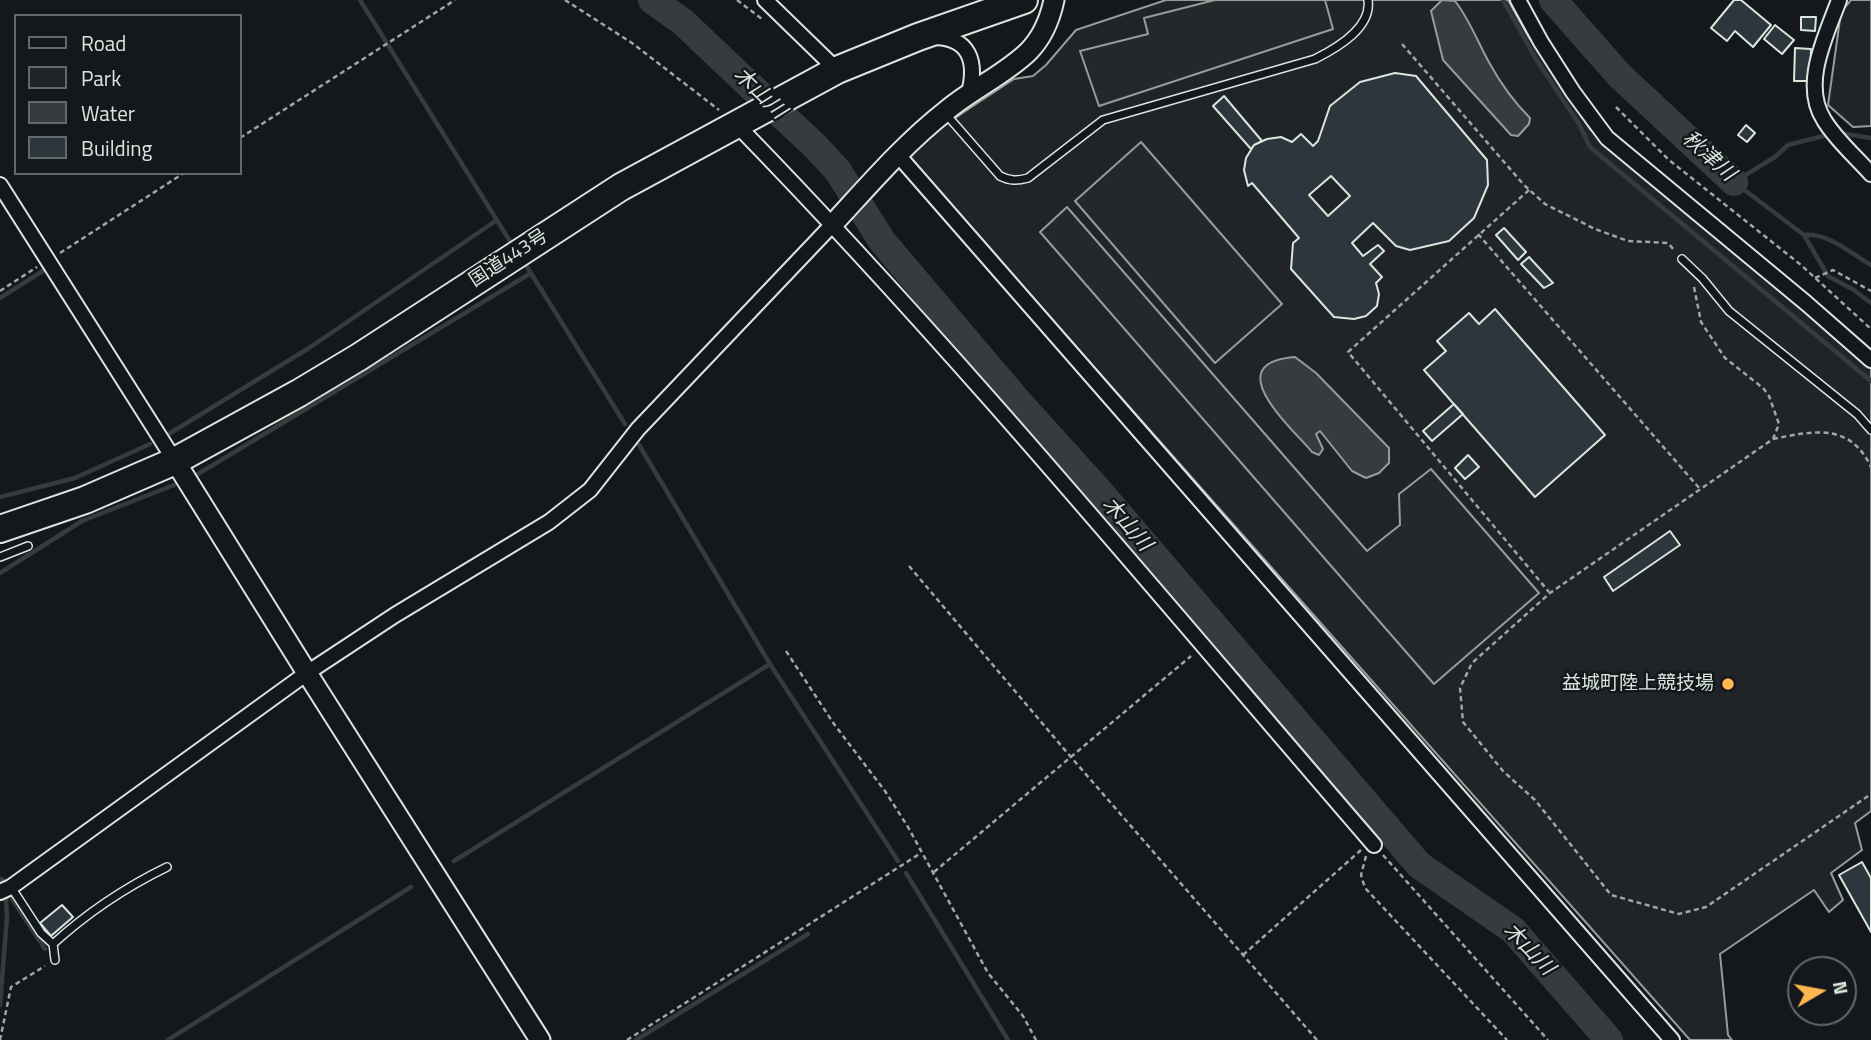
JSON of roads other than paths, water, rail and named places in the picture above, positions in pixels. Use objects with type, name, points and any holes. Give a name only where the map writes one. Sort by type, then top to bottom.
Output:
[{"type":"highway","name":"国道443号","points":[[0,529],[85,500],[175,461],[299,393],[621,187],[832,73],[918,37],[1024,0]]},
{"type":"street","points":[[765,0],[832,73]]},
{"type":"street","points":[[3,890],[307,673],[395,615],[549,522],[590,490],[638,429],[895,158],[944,112],[968,93],[1009,68],[1030,50],[1050,20],[1054,0]]},
{"type":"street","points":[[1518,0],[1560,72],[1608,138],[1871,360]]},
{"type":"street","points":[[1839,0],[1819,54],[1814,94],[1823,120],[1871,174]]},
{"type":"street","points":[[918,37],[939,37],[957,42],[966,49],[973,63],[973,78],[968,93]]},
{"type":"street","points":[[736,124],[833,225],[1042,459],[1374,845]]},
{"type":"street","points":[[895,158],[1672,1040]]},
{"type":"street","points":[[0,185],[540,1040]]},
{"type":"lane","points":[[944,112],[1000,176],[1009,181],[1018,181],[1028,178],[1103,120],[1328,53],[1366,18],[1368,0]]},
{"type":"lane","points":[[1682,259],[1729,311],[1857,414],[1871,430]]},
{"type":"lane","points":[[0,557],[28,546]]},
{"type":"lane","points":[[53,944],[99,906],[134,883],[167,867]]},
{"type":"lane","points":[[3,890],[53,944],[55,960]]},
{"type":"water","points":[[1442,0],[1455,1],[1499,79],[1530,118],[1529,124],[1518,136],[1511,135],[1443,60],[1431,11]]},
{"type":"water","points":[[1295,357],[1316,373],[1389,448],[1389,463],[1379,473],[1366,478],[1352,471],[1320,431],[1316,434],[1323,449],[1319,455],[1312,452],[1266,397],[1261,383],[1262,371],[1273,362]]},
{"type":"waterway","points":[[360,0],[513,246]]},
{"type":"waterway","name":"木山川","points":[[652,0],[683,22],[814,145],[838,171],[882,241],[1419,865],[1513,930],[1609,1040]]},
{"type":"waterway","points":[[1503,0],[1536,59],[1579,124],[1590,147],[1871,381]]},
{"type":"waterway","name":"秋津川","points":[[1553,0],[1619,75],[1734,182]]},
{"type":"waterway","points":[[1840,133],[1871,138]]},
{"type":"waterway","name":"秋津川","points":[[1831,134],[1788,145],[1775,157],[1734,182],[1804,235],[1828,276],[1871,303]]},
{"type":"waterway","points":[[167,435],[309,348],[497,220]]},
{"type":"waterway","points":[[1804,235],[1831,240],[1871,265]]},
{"type":"waterway","points":[[524,262],[625,424]]},
{"type":"waterway","points":[[0,298],[46,269]]},
{"type":"waterway","points":[[198,474],[531,273]]},
{"type":"waterway","points":[[0,497],[75,478],[150,444]]},
{"type":"waterway","points":[[639,445],[770,664],[898,861]]},
{"type":"waterway","points":[[0,573],[82,521],[174,485]]},
{"type":"waterway","points":[[454,861],[770,664]]},
{"type":"waterway","points":[[906,873],[1008,1040]]},
{"type":"waterway","points":[[168,1040],[411,887]]},
{"type":"waterway","points":[[0,1005],[6,898]]},
{"type":"waterway","points":[[12,899],[45,949]]},
{"type":"waterway","points":[[636,1040],[808,934]]},
{"type":"place","name":"益城町陸上競技場","points":[[1728,684]]}]
